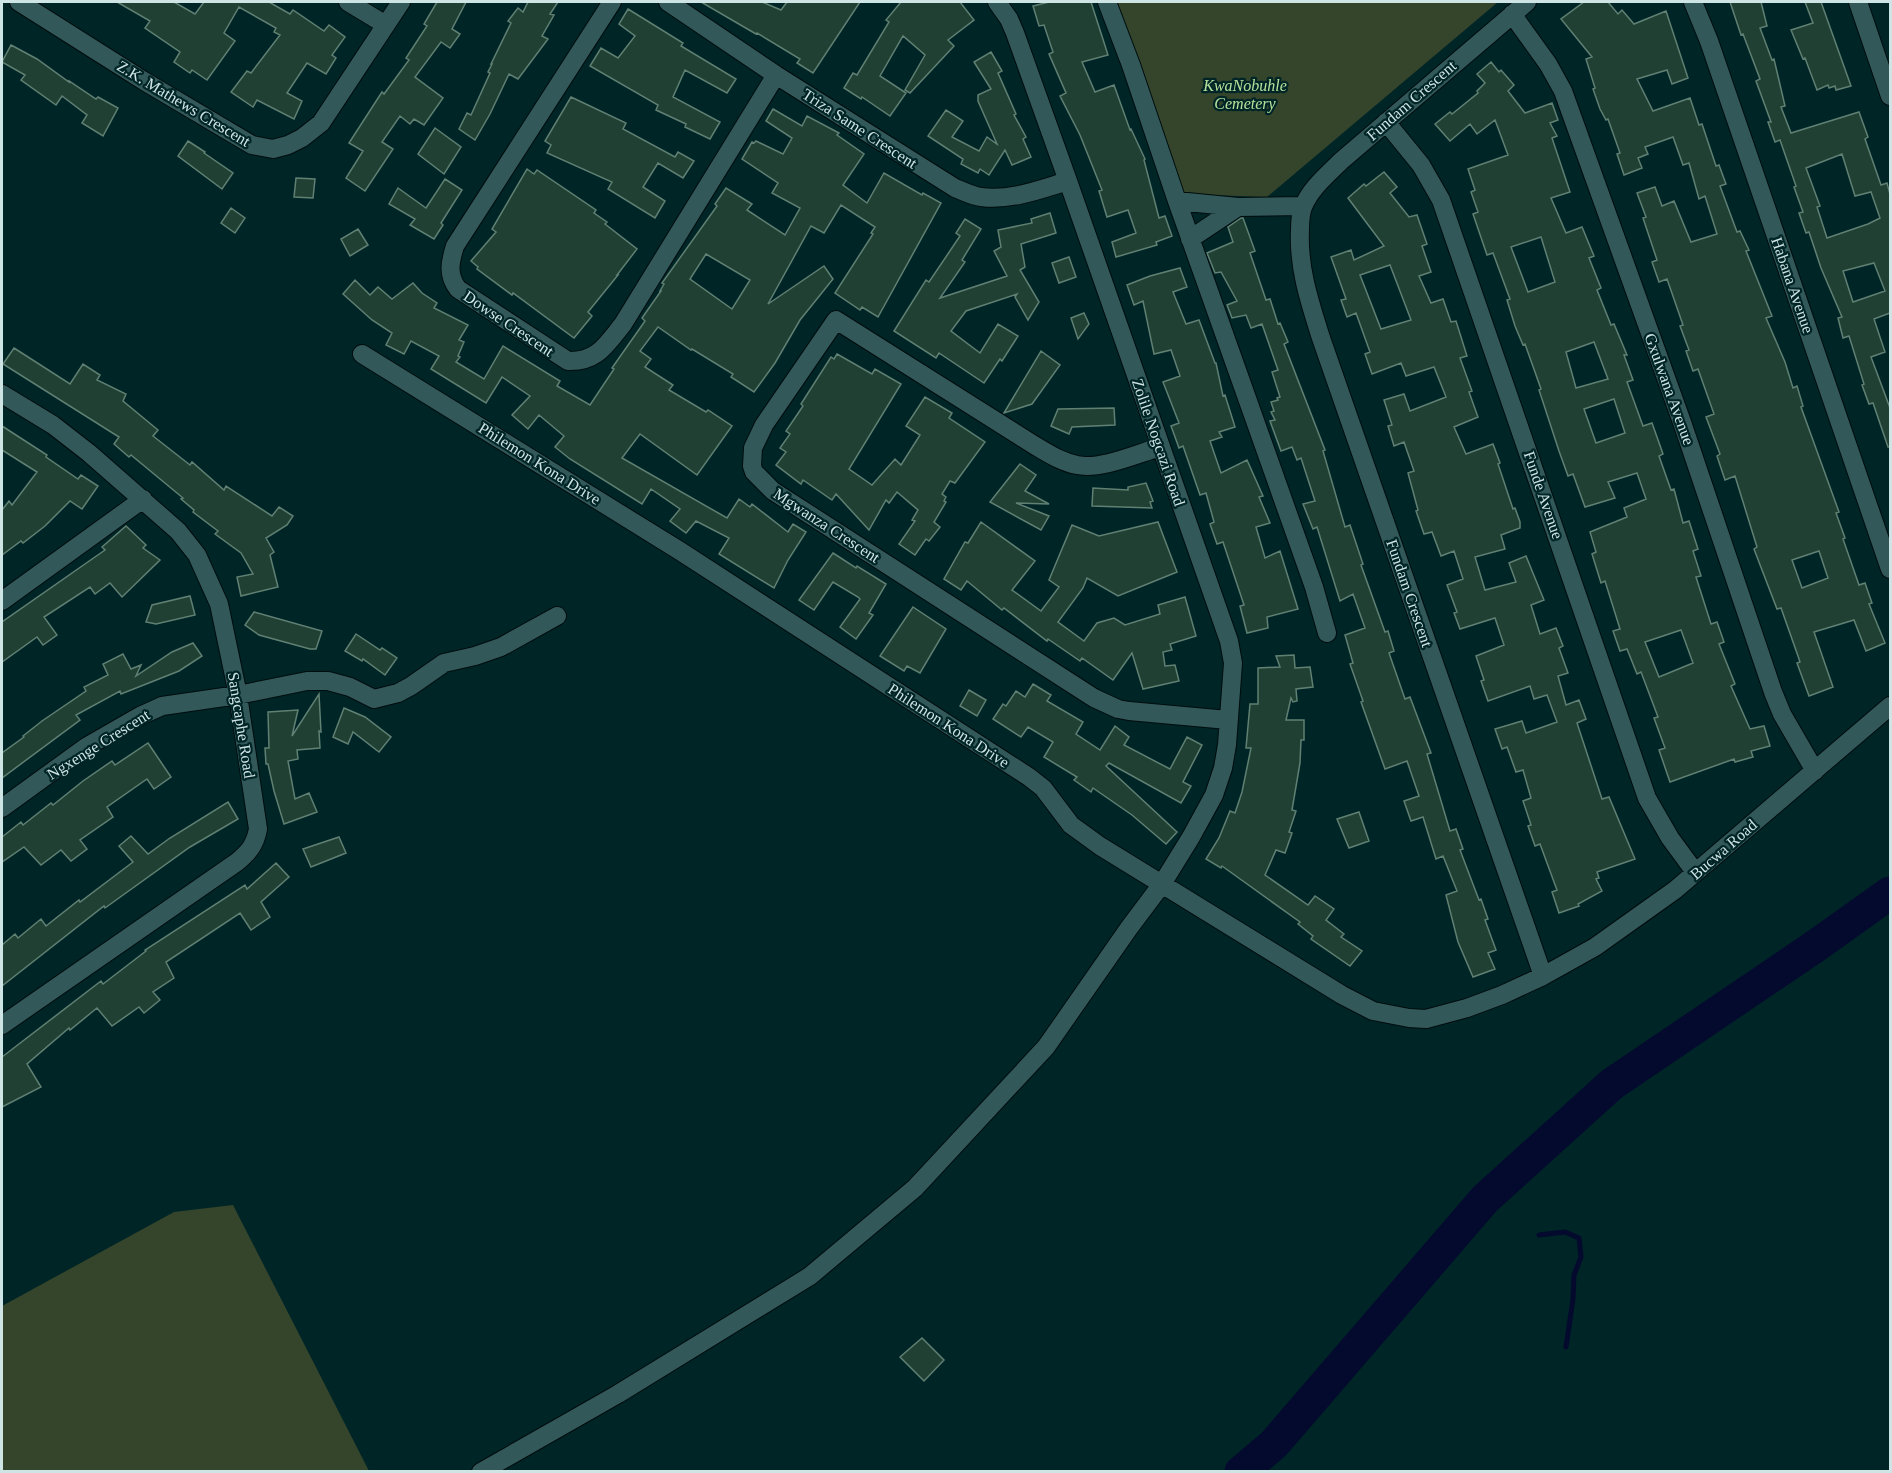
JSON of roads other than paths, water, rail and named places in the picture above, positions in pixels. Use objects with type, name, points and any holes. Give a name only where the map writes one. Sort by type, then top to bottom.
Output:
[{"type":"street","name":"Z.K. Mathews Crescent","points":[[19,2],[215,124],[252,145],[273,148],[302,138],[321,123],[401,2]]},
{"type":"street","points":[[348,2],[386,25]]},
{"type":"street","name":"Dowse Crescent","points":[[612,2],[455,246],[451,259],[451,278],[458,289],[568,361],[579,362],[602,351],[622,324],[776,75]]},
{"type":"street","name":"Triza Same Crescent","points":[[668,2],[776,75],[955,188],[979,197],[996,198],[1012,197],[1068,181]]},
{"type":"street","name":"Zolile Nogcazi Road","points":[[481,1472],[618,1394],[810,1276],[915,1188],[1046,1047],[1162,884],[1214,795],[1223,768],[1228,720],[1233,663],[1228,640],[1012,26],[997,2]]},
{"type":"street","points":[[1107,2],[1314,587],[1328,633]]},
{"type":"street","name":"Fundam Crescent","points":[[1527,2],[1341,161],[1315,189],[1304,206],[1301,214],[1299,246],[1301,267],[1321,338],[1544,976]]},
{"type":"street","name":"Habana Avenue","points":[[1693,2],[1709,41],[1890,569]]},
{"type":"street","points":[[1858,2],[1890,96]]},
{"type":"street","name":"Gxulwana Avenue","points":[[1512,14],[1548,64],[1563,91],[1683,425],[1773,692],[1782,714],[1815,771]]},
{"type":"street","name":"Funde Avenue","points":[[1386,122],[1421,165],[1441,200],[1647,798],[1670,838],[1695,872]]},
{"type":"street","points":[[1176,201],[1238,207],[1304,206]]},
{"type":"street","points":[[1190,239],[1238,207]]},
{"type":"street","name":"Mgwanza Crescent","points":[[1160,447],[1091,467],[1059,459],[836,320],[764,425],[753,448],[752,466],[759,479],[773,491],[1094,698],[1118,709],[1130,711],[1228,720]]},
{"type":"street","name":"Philemon Kona Drive","points":[[362,354],[680,551],[1029,777],[1043,788],[1067,820],[1081,834],[1342,995],[1373,1011],[1426,1019],[1467,1008],[1544,976]]},
{"type":"street","name":"Sangcaphe Road","points":[[2,394],[53,425],[143,499],[178,531],[197,555],[219,604],[238,695],[258,829],[256,842],[250,851],[2,1025]]},
{"type":"street","points":[[2,601],[143,499]]},
{"type":"street","name":"Ngxenge Crescent","points":[[2,808],[86,747],[162,706],[238,695],[307,681],[328,681],[350,687],[374,699],[398,693],[444,663],[501,648],[557,616]]},
{"type":"street","name":"Bucwa Road","points":[[1544,976],[1595,947],[1676,890],[1890,706]]},
{"type":"waterway","points":[[1241,1472],[1274,1444],[1485,1199],[1612,1084],[1890,893]]},
{"type":"waterway","points":[[1539,1235],[1565,1232],[1579,1238],[1581,1257],[1574,1275],[1566,1347]]},
{"type":"park label","name":"KwaNobuhle Cemetery","points":[[1245,94]]}]
